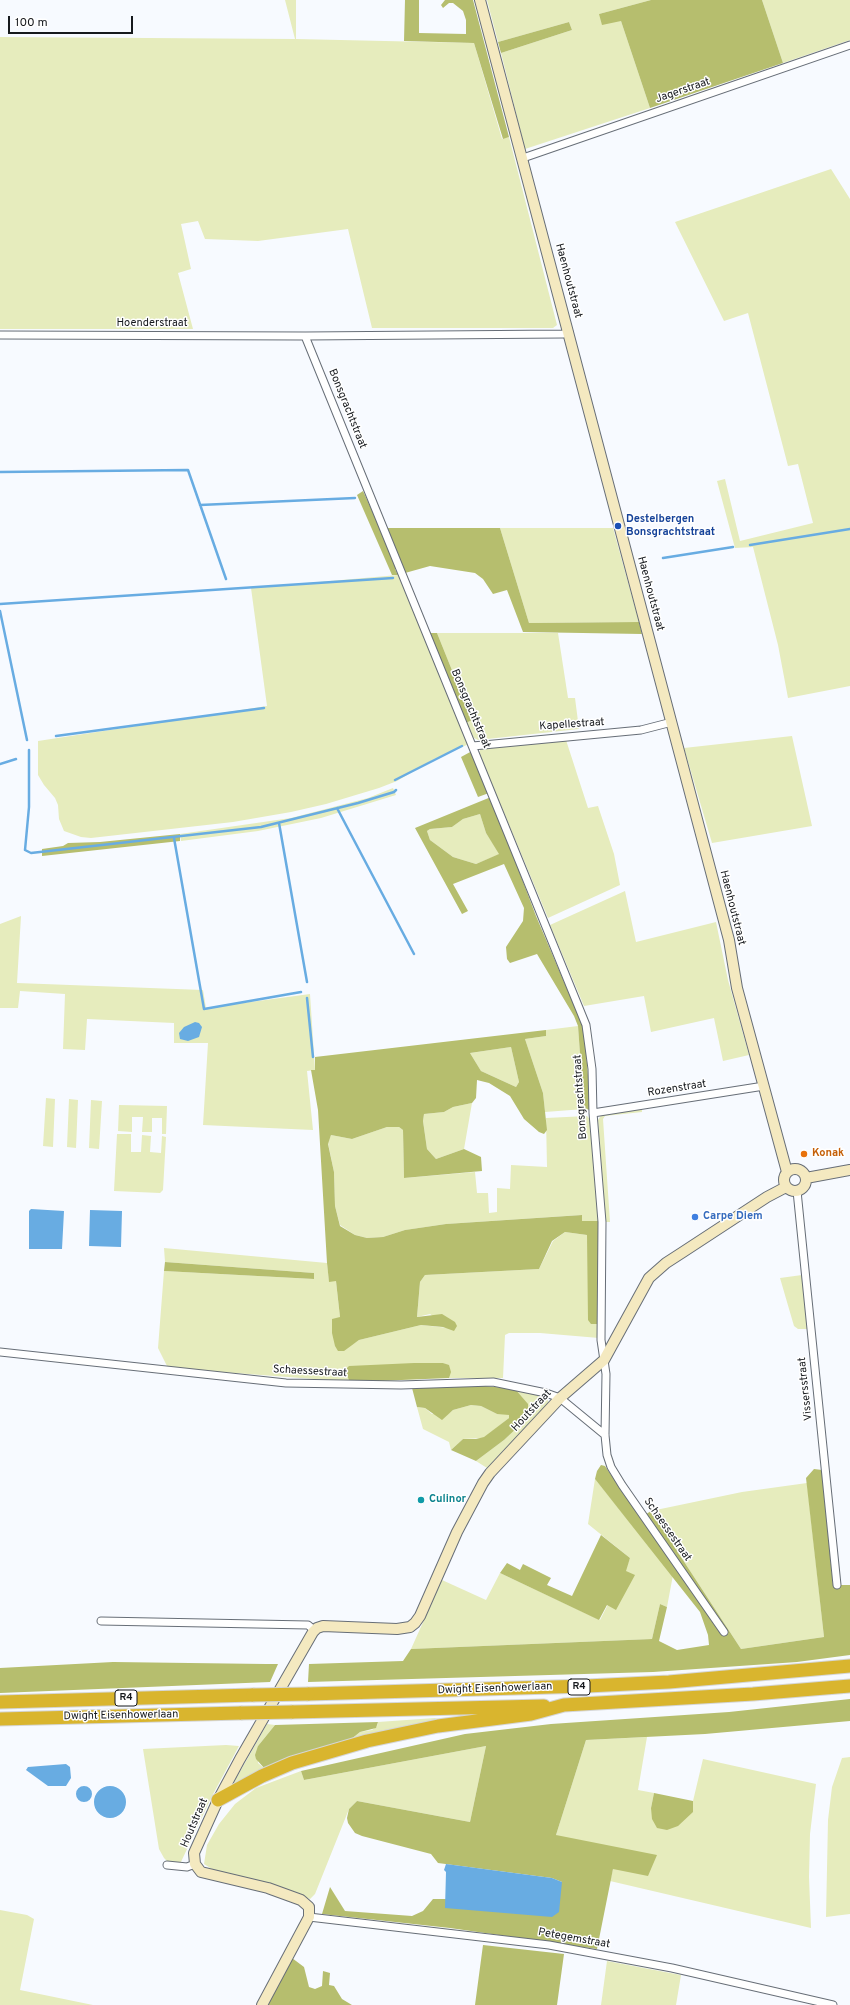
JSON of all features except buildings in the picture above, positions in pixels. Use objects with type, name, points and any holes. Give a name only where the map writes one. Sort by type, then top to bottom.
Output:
[{"type":"highway","name":"Dwight Eisenhowerlaan","points":[[0,1702],[587,1686],[669,1682],[850,1666]]},
{"type":"highway","name":"R4","points":[[564,1705],[753,1694],[850,1686]]},
{"type":"highway","points":[[218,1800],[262,1776],[287,1766],[359,1743],[438,1726],[531,1714],[564,1705]]},
{"type":"highway","name":"Dwight Eisenhowerlaan","points":[[0,1719],[564,1705]]},
{"type":"street","name":"Haenhoutstraat","points":[[480,0],[672,722],[729,940],[736,982],[787,1172]]},
{"type":"street","name":"Jagerstraat","points":[[523,158],[849,47]]},
{"type":"street","points":[[305,336],[563,334],[569,332]]},
{"type":"street","name":"Hoenderstraat","points":[[0,335],[305,336]]},
{"type":"street","name":"Bonsgrachtstraat","points":[[305,336],[586,1025],[592,1069],[593,1112],[602,1222],[601,1340],[604,1360]]},
{"type":"street","name":"Kapellestraat","points":[[473,746],[641,730],[672,722]]},
{"type":"street","name":"Rozenstraat","points":[[593,1112],[764,1086]]},
{"type":"street","points":[[792,1169],[798,1169],[804,1173],[806,1178],[804,1187],[797,1191],[792,1191],[786,1187],[784,1179],[787,1172],[792,1169]]},
{"type":"street","points":[[806,1178],[850,1170]]},
{"type":"street","name":"Houtstraat","points":[[309,1917],[310,1910],[307,1904],[303,1901],[268,1888],[201,1872],[195,1864],[194,1853],[218,1800],[314,1630],[324,1626],[404,1629],[415,1624],[420,1616],[448,1551],[483,1483],[490,1473],[560,1398],[604,1360],[641,1291],[658,1270],[767,1197],[786,1187]]},
{"type":"street","name":"Vissersstraat","points":[[797,1191],[837,1585]]},
{"type":"street","name":"Schaessestraat","points":[[0,1352],[286,1383],[401,1385],[493,1382],[546,1393],[560,1398],[605,1435]]},
{"type":"street","name":"Schaessestraat","points":[[604,1360],[606,1374],[605,1435],[607,1455],[611,1467],[724,1632]]},
{"type":"street","name":"Houtstraat","points":[[101,1621],[308,1625],[314,1630]]},
{"type":"street","points":[[167,1865],[187,1867],[195,1864]]},
{"type":"street","points":[[262,2005],[309,1917]]},
{"type":"street","name":"Petegemstraat","points":[[309,1917],[549,1945],[672,1968],[833,2005]]},
{"type":"green space","points":[[285,0],[296,0],[296,39],[474,43],[502,139],[509,137],[557,325],[553,328],[372,328],[348,229],[258,241],[205,239],[198,221],[181,224],[191,269],[178,273],[193,329],[0,329],[0,37],[295,39]]},
{"type":"green space","points":[[405,0],[419,0],[419,33],[466,34],[466,20],[463,11],[453,3],[449,3],[443,8],[441,5],[445,0],[473,0],[509,137],[503,139],[474,43],[404,41]]},
{"type":"green space","points":[[487,0],[651,0],[599,14],[621,21],[650,108],[525,149],[501,53],[572,30],[569,22],[498,42]]},
{"type":"green space","points":[[651,0],[762,0],[783,63],[650,108],[621,21],[602,25],[599,14]]},
{"type":"green space","points":[[762,0],[850,0],[850,40],[783,63]]},
{"type":"green space","points":[[569,22],[572,30],[501,53],[498,42]]},
{"type":"green space","points":[[831,169],[850,199],[850,686],[788,698],[778,645],[753,547],[735,548],[717,481],[725,479],[740,541],[813,523],[798,464],[788,466],[748,313],[724,321],[675,222]]},
{"type":"green space","points":[[363,491],[380,528],[500,528],[529,623],[639,622],[642,634],[523,632],[507,590],[493,594],[483,579],[475,573],[430,566],[405,573],[402,565],[395,569],[398,575],[392,575],[357,495]]},
{"type":"green space","points":[[500,528],[613,528],[639,622],[529,623]]},
{"type":"green space","points":[[398,575],[469,744],[434,759],[397,781],[379,788],[326,804],[291,812],[233,822],[91,838],[81,837],[64,831],[59,819],[58,805],[55,798],[38,775],[38,741],[267,706],[251,588]]},
{"type":"green space","points":[[430,633],[437,633],[472,720],[466,723]]},
{"type":"green space","points":[[437,633],[558,633],[568,698],[575,698],[579,729],[478,740],[474,738],[466,723],[472,720]]},
{"type":"green space","points":[[792,736],[812,826],[712,843],[684,748]]},
{"type":"green space","points":[[566,740],[588,808],[598,806],[614,854],[620,885],[548,918],[479,753],[481,748]]},
{"type":"green space","points":[[472,751],[489,793],[478,797],[461,757]]},
{"type":"green space","points":[[393,788],[396,795],[321,818],[258,831],[181,841],[180,834],[291,818],[368,798]]},
{"type":"green space","points":[[491,797],[536,916],[584,1029],[591,1110],[584,1109],[578,1026],[574,1016],[537,954],[510,963],[507,959],[506,947],[523,921],[524,908],[504,864],[453,884],[468,911],[462,914],[415,828]],"holes":[[[480,814],[486,833],[499,854],[476,864],[453,857],[430,840],[427,831],[430,829],[452,827],[463,819]]]},
{"type":"green space","points":[[480,814],[486,833],[500,854],[476,864],[453,857],[430,840],[427,831],[430,829],[452,827],[463,819]]},
{"type":"green space","points":[[180,834],[180,841],[42,856],[42,849],[63,846],[68,843],[100,842]]},
{"type":"green space","points":[[625,891],[636,942],[716,922],[728,980],[749,1055],[723,1061],[714,1018],[651,1032],[644,996],[584,1006],[550,925]]},
{"type":"green space","points":[[21,916],[17,983],[203,990],[206,1008],[310,994],[315,1070],[307,1071],[313,1130],[203,1125],[208,1043],[174,1043],[174,1023],[87,1019],[85,1050],[63,1049],[65,994],[20,991],[18,1008],[0,1008],[0,924]]},
{"type":"green space","points":[[578,1026],[584,1109],[545,1112],[543,1093],[525,1039],[546,1036],[546,1030]]},
{"type":"green space","points":[[546,1030],[546,1036],[525,1039],[543,1093],[547,1130],[544,1134],[539,1132],[524,1119],[510,1096],[489,1083],[477,1080],[476,1098],[472,1103],[453,1107],[444,1112],[424,1114],[423,1121],[427,1149],[436,1159],[464,1149],[481,1157],[482,1171],[404,1178],[403,1130],[399,1127],[387,1127],[352,1139],[331,1135],[328,1144],[334,1172],[335,1206],[340,1226],[355,1235],[367,1238],[383,1237],[405,1230],[446,1224],[582,1215],[582,1221],[598,1221],[599,1324],[591,1324],[588,1320],[587,1235],[565,1232],[552,1241],[539,1269],[425,1275],[420,1282],[417,1317],[442,1314],[455,1322],[457,1326],[454,1331],[443,1327],[421,1325],[359,1340],[344,1351],[338,1351],[335,1346],[332,1333],[332,1319],[340,1317],[336,1281],[329,1282],[318,1110],[311,1070],[315,1070],[315,1057]],"holes":[[[511,1047],[519,1082],[516,1087],[481,1071],[470,1053]]]},
{"type":"green space","points":[[511,1047],[519,1082],[516,1087],[481,1071],[470,1053]]},
{"type":"green space","points":[[46,1098],[55,1099],[53,1147],[43,1146]]},
{"type":"green space","points":[[69,1099],[78,1100],[76,1148],[67,1147]]},
{"type":"green space","points":[[91,1100],[102,1101],[99,1149],[89,1148]]},
{"type":"green space","points":[[472,1103],[464,1149],[436,1159],[427,1149],[423,1121],[424,1114],[444,1112],[453,1107]]},
{"type":"green space","points":[[119,1105],[167,1106],[166,1134],[162,1134],[162,1118],[152,1118],[152,1132],[142,1132],[143,1117],[132,1117],[132,1132],[118,1131]]},
{"type":"green space","points":[[642,1109],[642,1112],[605,1116],[603,1119],[610,1222],[605,1222],[598,1120],[602,1114]]},
{"type":"green space","points":[[587,1116],[592,1121],[598,1221],[582,1221],[581,1215],[446,1224],[405,1230],[383,1237],[367,1238],[355,1235],[340,1225],[335,1206],[334,1172],[328,1143],[331,1135],[352,1139],[387,1127],[399,1127],[403,1130],[404,1178],[475,1172],[477,1193],[488,1193],[489,1213],[497,1212],[497,1188],[510,1189],[511,1165],[547,1167],[546,1118]]},
{"type":"green space","points":[[117,1134],[131,1134],[131,1152],[141,1152],[142,1135],[151,1136],[150,1152],[161,1153],[162,1136],[166,1137],[163,1190],[160,1193],[114,1191]]},
{"type":"green space","points":[[565,1232],[587,1235],[599,1338],[540,1333],[509,1333],[505,1335],[503,1378],[449,1378],[449,1366],[443,1363],[414,1363],[354,1382],[168,1368],[158,1348],[164,1271],[314,1279],[314,1273],[165,1262],[164,1248],[327,1263],[329,1281],[336,1281],[340,1317],[353,1344],[359,1340],[421,1325],[449,1328],[430,1314],[417,1317],[420,1282],[425,1275],[539,1269],[553,1241]]},
{"type":"green space","points":[[165,1262],[314,1273],[314,1279],[164,1271]]},
{"type":"green space","points":[[802,1275],[807,1329],[798,1329],[794,1326],[780,1278]]},
{"type":"green space","points":[[443,1363],[449,1365],[451,1372],[449,1378],[354,1382],[349,1380],[345,1370],[349,1366]]},
{"type":"green space","points":[[485,1386],[515,1389],[528,1404],[528,1410],[519,1426],[504,1440],[476,1461],[451,1450],[463,1439],[476,1439],[484,1437],[509,1418],[509,1415],[497,1414],[481,1406],[471,1405],[453,1410],[442,1420],[425,1408],[417,1407],[412,1388]]},
{"type":"green space","points":[[515,1389],[546,1396],[549,1403],[487,1468],[476,1461],[504,1440],[519,1426]]},
{"type":"green space","points":[[471,1405],[481,1406],[497,1414],[505,1413],[509,1415],[509,1418],[484,1438],[463,1439],[451,1450],[449,1442],[423,1429],[417,1407],[425,1408],[432,1414],[448,1414],[453,1410]]},
{"type":"green space","points":[[601,1465],[605,1466],[640,1518],[651,1511],[741,1649],[824,1637],[806,1478],[814,1469],[822,1470],[833,1585],[850,1585],[850,1655],[797,1662],[653,1672],[308,1682],[309,1664],[403,1661],[411,1649],[652,1639],[660,1604],[667,1607],[659,1641],[677,1650],[709,1645],[708,1635],[700,1612],[595,1479],[597,1471]]},
{"type":"green space","points":[[595,1479],[673,1575],[667,1607],[660,1604],[652,1639],[411,1649],[442,1580],[486,1600],[500,1573],[600,1620],[630,1558],[588,1524]]},
{"type":"green space","points":[[807,1483],[824,1637],[741,1649],[651,1511],[742,1492]]},
{"type":"green space","points":[[601,1535],[630,1558],[626,1571],[635,1575],[616,1610],[607,1605],[599,1620],[500,1573],[507,1563],[520,1570],[523,1564],[551,1578],[547,1585],[572,1596]]},
{"type":"green space","points":[[113,1662],[278,1664],[270,1682],[0,1693],[0,1668]]},
{"type":"green space","points":[[850,1699],[850,1721],[705,1734],[586,1740],[556,1835],[657,1855],[648,1876],[613,1869],[597,1949],[450,1928],[322,1914],[330,1887],[345,1911],[412,1916],[423,1911],[433,1899],[446,1899],[446,1908],[562,1882],[552,1878],[438,1863],[431,1854],[355,1833],[348,1823],[347,1818],[349,1809],[357,1801],[470,1822],[486,1746],[304,1780],[301,1771],[465,1734],[551,1724],[729,1712]]},
{"type":"green space","points":[[438,1719],[438,1722],[345,1744],[360,1732],[372,1730],[377,1726],[378,1722]]},
{"type":"green space","points":[[378,1722],[376,1728],[360,1732],[345,1744],[265,1769],[256,1759],[255,1755],[258,1746],[275,1725]]},
{"type":"green space","points":[[267,1724],[275,1725],[258,1746],[258,1763],[265,1769],[235,1787],[233,1784]]},
{"type":"green space","points":[[647,1737],[638,1790],[654,1793],[651,1808],[693,1812],[693,1801],[703,1759],[816,1784],[810,1834],[809,1877],[811,1928],[610,1881],[613,1869],[556,1835],[586,1740]]},
{"type":"green space","points":[[226,1745],[239,1746],[211,1798],[180,1864],[170,1864],[164,1858],[159,1849],[143,1749]]},
{"type":"green space","points":[[486,1746],[470,1822],[357,1801],[349,1809],[315,1894],[310,1899],[264,1883],[215,1871],[204,1864],[207,1845],[219,1824],[235,1804],[256,1788],[301,1771],[304,1780]]},
{"type":"green space","points":[[850,1757],[850,1914],[826,1917],[828,1820],[832,1787],[842,1758]]},
{"type":"green space","points":[[654,1793],[693,1801],[693,1812],[678,1826],[667,1830],[657,1828],[652,1819],[651,1808]]},
{"type":"green space","points":[[0,1910],[27,1915],[34,1919],[20,1990],[93,2005],[0,2005]]},
{"type":"green space","points":[[483,1945],[564,1954],[557,2005],[475,2005]]},
{"type":"green space","points":[[292,1958],[304,1967],[309,1987],[315,1989],[322,1986],[323,1971],[330,1973],[329,1985],[334,1986],[342,1999],[352,2005],[268,2005]]},
{"type":"green space","points":[[607,1961],[681,1975],[676,2005],[601,2005]]},
{"type":"water","points":[[195,1022],[199,1023],[202,1027],[199,1037],[188,1041],[180,1039],[179,1033],[184,1027]]},
{"type":"water","points":[[31,1209],[64,1211],[62,1249],[29,1249],[29,1211]]},
{"type":"water","points":[[90,1210],[122,1211],[121,1247],[89,1246]]},
{"type":"water","points":[[66,1764],[70,1767],[71,1778],[66,1786],[48,1786],[26,1770],[28,1767]]},
{"type":"water","points":[[84,1786],[91,1791],[92,1794],[87,1801],[84,1802],[77,1797],[76,1794],[81,1787]]},
{"type":"water","points":[[107,1786],[113,1786],[123,1793],[126,1802],[125,1808],[119,1815],[113,1818],[107,1818],[97,1811],[94,1805],[94,1799],[101,1789]]},
{"type":"water","points":[[446,1864],[552,1878],[562,1882],[559,1912],[552,1917],[445,1908],[446,1872],[444,1870]]},
{"type":"waterway","points":[[0,472],[188,470],[226,579]]},
{"type":"waterway","points":[[200,505],[355,498]]},
{"type":"waterway","points":[[750,545],[850,529]]},
{"type":"waterway","points":[[663,558],[733,547]]},
{"type":"waterway","points":[[0,604],[393,578]]},
{"type":"waterway","points":[[0,611],[27,740]]},
{"type":"waterway","points":[[56,736],[264,708]]},
{"type":"waterway","points":[[395,780],[462,746]]},
{"type":"waterway","points":[[29,750],[29,807],[25,850],[31,853],[261,827],[358,803],[394,792],[396,790]]},
{"type":"waterway","points":[[0,764],[16,759]]},
{"type":"waterway","points":[[337,808],[414,954]]},
{"type":"waterway","points":[[279,823],[307,982]]},
{"type":"waterway","points":[[174,838],[204,1009],[301,992]]},
{"type":"waterway","points":[[307,998],[313,1057]]},
{"type":"place","name":"Destelbergen Bonsgrachtstraat","points":[[618,526]]},
{"type":"place","name":"Konak","points":[[804,1154]]},
{"type":"place","name":"Carpe Diem","points":[[695,1217]]},
{"type":"place","name":"Culinor","points":[[421,1500]]}]
